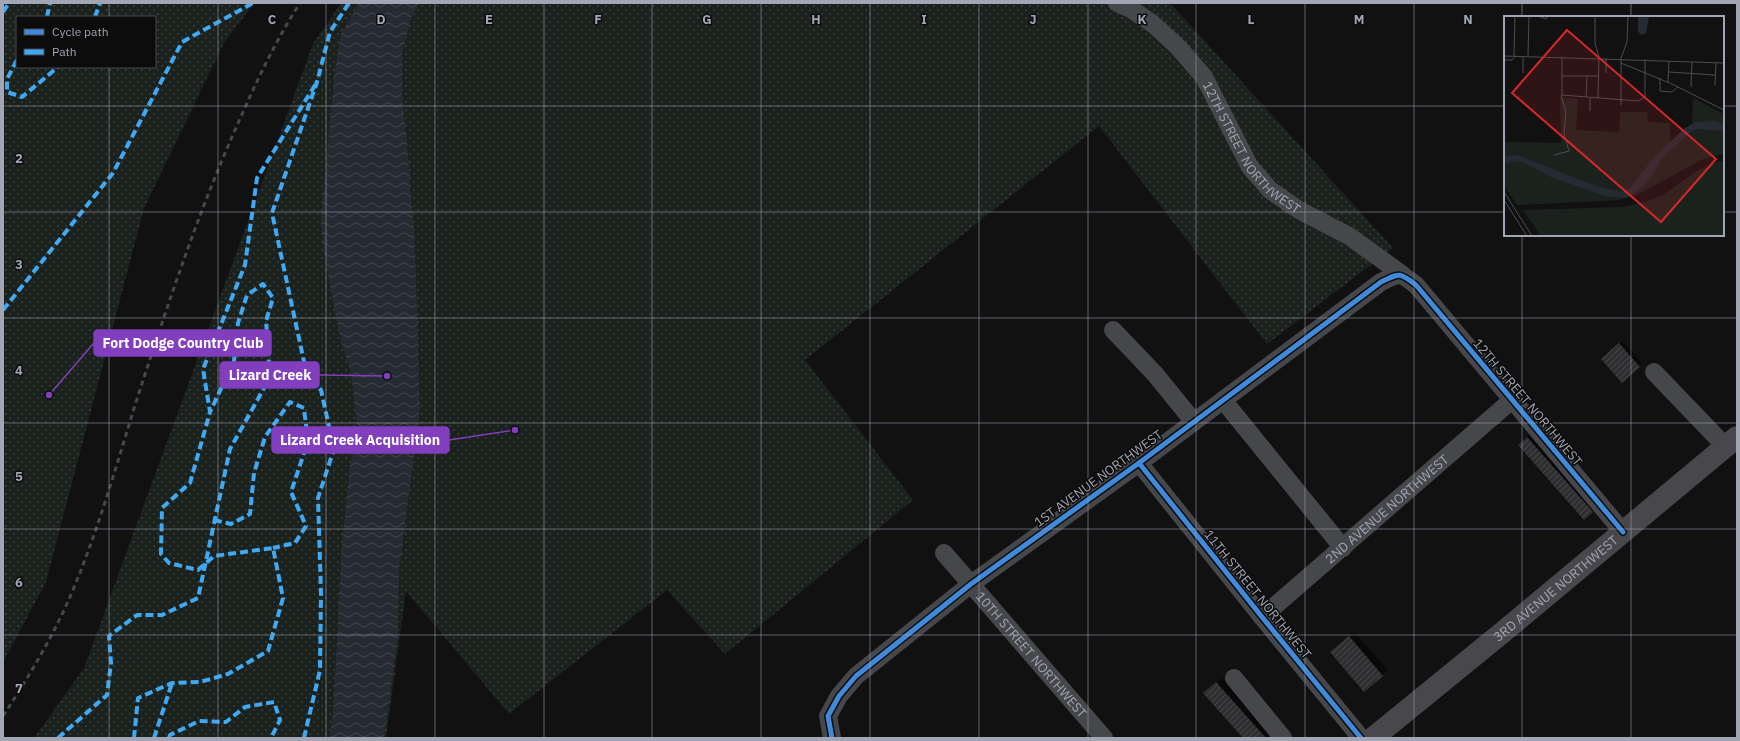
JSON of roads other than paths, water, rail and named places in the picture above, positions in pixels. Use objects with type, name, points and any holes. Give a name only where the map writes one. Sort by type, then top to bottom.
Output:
[{"type":"main road","name":"3RD AVENUE NORTHWEST","points":[[1373,738],[1731,442]]},
{"type":"street","name":"12TH STREET NORTHWEST","points":[[1117,3],[1131,9],[1153,24],[1178,47],[1204,76],[1250,166],[1270,190],[1299,210],[1349,236],[1409,280],[1623,532]]},
{"type":"street","name":"1ST AVENUE NORTHWEST","points":[[832,738],[828,716],[839,696],[856,676],[971,584],[1139,463],[1381,282],[1395,275],[1409,280]]},
{"type":"street","points":[[1112,330],[1155,374],[1194,422]]},
{"type":"street","points":[[1654,372],[1731,442]]},
{"type":"street","points":[[1223,400],[1343,548]]},
{"type":"street","name":"2ND AVENUE NORTHWEST","points":[[1262,617],[1512,400]]},
{"type":"street","name":"11TH STREET NORTHWEST","points":[[1139,463],[1361,738]]},
{"type":"street","name":"10TH STREET NORTHWEST","points":[[944,553],[1104,738]]},
{"type":"street","points":[[1234,678],[1283,738]]},
{"type":"water","points":[[359,3],[420,3],[412,15],[402,52],[402,99],[407,142],[415,248],[420,409],[399,569],[397,642],[384,738],[330,738],[334,700],[341,557],[350,465],[358,434],[351,372],[342,345],[335,312],[324,252],[321,220],[335,70],[341,34]]},
{"type":"railway","points":[[3,716],[39,658],[70,597],[80,573],[113,476],[159,331],[210,190],[260,75],[283,31],[300,3]]},
{"type":"place","name":"Lizard Creek","points":[[387,376]]},
{"type":"place","name":"Fort Dodge Country Club","points":[[49,395]]},
{"type":"place","name":"Lizard Creek Acquisition","points":[[515,430]]}]
